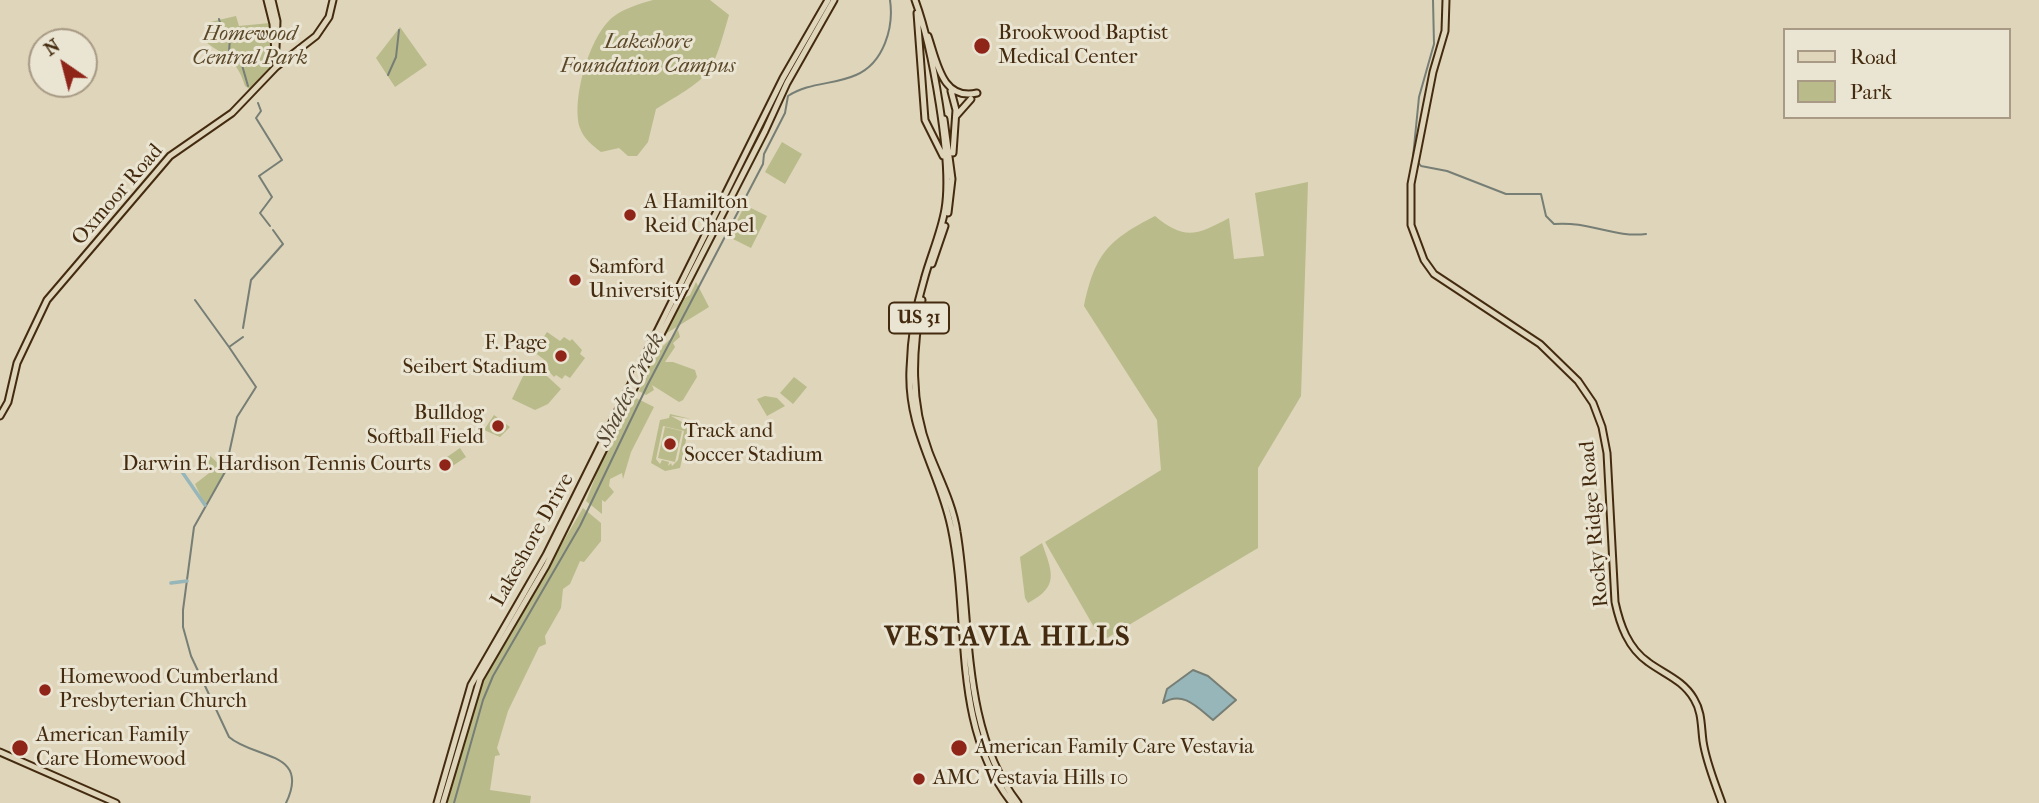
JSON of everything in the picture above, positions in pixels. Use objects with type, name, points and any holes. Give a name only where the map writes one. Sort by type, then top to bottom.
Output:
[{"type":"main road","points":[[270,0],[278,32],[276,67]]},
{"type":"main road","name":"Oxmoor Road","points":[[0,416],[8,402],[17,363],[47,300],[170,156],[232,113],[276,67],[316,36],[329,17],[333,0]]},
{"type":"main road","name":"Lakeshore Drive","points":[[770,114],[783,78],[828,0]]},
{"type":"main road","name":"Lakeshore Drive","points":[[437,803],[467,705],[490,647],[561,526],[682,280],[834,0]]},
{"type":"main road","name":"Rocky Ridge Road","points":[[1446,0],[1445,31],[1433,72],[1411,184],[1409,211],[1414,235],[1434,274],[1540,344],[1578,382],[1593,403],[1602,425],[1607,453],[1615,602],[1619,619],[1636,650],[1647,662],[1679,681],[1695,700],[1702,724],[1703,742],[1722,803]]},
{"type":"main road","points":[[916,1],[925,120],[949,169]]},
{"type":"main road","name":"US 31","points":[[916,1],[928,36],[949,169],[951,199],[924,292],[916,340],[915,389],[918,417],[957,529],[973,674],[982,724],[993,762],[1018,803]]},
{"type":"main road","name":"US 31","points":[[916,1],[949,169],[944,212],[923,283],[912,335],[911,410],[952,531],[975,727],[989,766],[1012,803]]},
{"type":"main road","points":[[928,36],[943,79],[951,91],[956,116],[949,169]]},
{"type":"main road","points":[[275,53],[285,60]]},
{"type":"main road","points":[[951,91],[964,95],[977,93]]},
{"type":"main road","points":[[956,116],[971,99]]},
{"type":"main road","points":[[932,459],[942,459]]},
{"type":"main road","name":"Lakeshore Drive","points":[[443,803],[467,705]]},
{"type":"main road","points":[[0,754],[107,803]]},
{"type":"main road","points":[[0,754],[116,803]]},
{"type":"green space","name":"Lakeshore Foundation Campus","points":[[653,0],[710,0],[729,15],[718,51],[707,73],[699,81],[656,109],[648,142],[637,156],[628,156],[619,148],[601,152],[586,139],[580,128],[578,101],[584,68],[597,38],[613,17]]},
{"type":"green space","name":"Homewood Central Park","points":[[236,16],[239,26],[270,23],[273,66],[251,90],[245,86],[231,61],[207,43],[206,23]]},
{"type":"green space","points":[[400,27],[427,65],[395,87],[376,58]]},
{"type":"green space","points":[[782,142],[802,154],[785,184],[765,172]]},
{"type":"green space","points":[[1308,182],[1301,396],[1258,468],[1258,548],[1102,641],[1045,542],[1161,470],[1157,420],[1084,306],[1093,273],[1106,250],[1115,241],[1155,216],[1175,229],[1191,233],[1229,218],[1234,259],[1264,256],[1255,193]]},
{"type":"green space","points":[[745,205],[767,216],[751,248],[729,237]]},
{"type":"green space","points":[[696,282],[709,307],[662,336],[681,300],[690,295]]},
{"type":"green space","points":[[678,330],[680,337],[673,343],[675,347],[665,362],[695,370],[697,377],[679,402],[652,385],[654,390],[646,395],[639,391],[649,363]]},
{"type":"green space","name":"F. Page Seibert Stadium","points":[[547,332],[560,341],[564,337],[570,341],[572,339],[582,350],[580,354],[585,358],[570,378],[565,375],[562,379],[556,375],[554,377],[544,366],[546,361],[534,352]]},
{"type":"green space","points":[[535,365],[561,389],[548,404],[535,410],[512,399],[526,370]]},
{"type":"green space","points":[[794,377],[807,387],[793,404],[780,393]]},
{"type":"green space","points":[[765,396],[777,398],[785,406],[767,416],[757,399]]},
{"type":"green space","points":[[636,398],[654,407],[631,452],[623,479],[622,473],[610,479],[609,486],[614,492],[605,502],[602,500],[602,514],[586,501],[604,455]]},
{"type":"green space","points":[[670,414],[691,419],[671,416],[689,426],[680,468],[665,471],[651,463],[660,420],[669,418]],"holes":[[[663,426],[684,431],[678,460],[672,466],[662,460],[660,464],[656,459]]]},
{"type":"green space","name":"Bulldog Softball Field","points":[[494,415],[510,427],[500,437],[484,430]]},
{"type":"green space","name":"Track and Soccer Stadium","points":[[665,427],[682,431],[675,462],[658,458]]},
{"type":"green space","points":[[460,448],[466,457],[442,473],[437,464]]},
{"type":"green space","points":[[209,455],[220,465],[229,458],[225,472],[205,505],[195,484],[213,470],[204,459]]},
{"type":"green space","points":[[583,508],[601,523],[601,541],[584,562],[580,561],[570,584],[563,589],[561,608],[545,636],[546,644],[539,647],[508,711],[497,748],[500,755],[495,756],[490,790],[531,796],[530,803],[447,803],[465,730],[483,677]]},
{"type":"green space","points":[[1042,543],[1051,577],[1045,591],[1028,603],[1020,557]]},
{"type":"water","points":[[1193,670],[1208,676],[1236,700],[1213,720],[1190,702],[1177,698],[1163,703],[1167,689]]},
{"type":"waterway","name":"Shades Creek","points":[[454,803],[483,700],[493,676],[580,526],[648,384],[763,164],[764,154],[785,113],[788,96],[804,88],[856,75],[874,62],[888,32],[890,0]]},
{"type":"waterway","points":[[1413,157],[1419,97],[1434,44],[1433,0]]},
{"type":"waterway","points":[[219,19],[223,33],[230,38],[229,52],[242,65],[248,86]]},
{"type":"waterway","points":[[388,75],[396,57],[399,30]]},
{"type":"waterway","points":[[258,103],[261,111],[256,118],[282,160],[259,176],[272,197],[260,213],[270,226]]},
{"type":"waterway","points":[[1417,161],[1421,166],[1447,171],[1506,194],[1541,194],[1546,216],[1554,224],[1579,225],[1623,234],[1646,234]]},
{"type":"waterway","points":[[243,328],[251,280],[283,244],[273,230]]},
{"type":"waterway","points":[[195,300],[229,347]]},
{"type":"waterway","points":[[243,337],[229,347],[256,387],[237,417],[225,472],[194,527],[183,627],[191,656],[229,737],[286,765],[291,774],[292,786],[286,803]]},
{"type":"waterway","points":[[178,466],[205,505]]},
{"type":"waterway","points":[[171,583],[187,581]]},
{"type":"place","name":"Brookwood Baptist Medical Center","points":[[982,46]]},
{"type":"place","name":"A Hamilton Reid Chapel","points":[[630,215]]},
{"type":"place","name":"Samford University","points":[[575,280]]},
{"type":"place","name":"F. Page Seibert Stadium","points":[[561,356]]},
{"type":"place","name":"Bulldog Softball Field","points":[[498,426]]},
{"type":"place","name":"Track and Soccer Stadium","points":[[670,444]]},
{"type":"place","name":"Darwin E. Hardison Tennis Courts","points":[[445,465]]},
{"type":"place","name":"Homewood Cumberland Presbyterian Church","points":[[45,690]]},
{"type":"place","name":"American Family Care Homewood","points":[[20,748]]},
{"type":"place","name":"American Family Care Vestavia","points":[[959,748]]},
{"type":"place","name":"AMC Vestavia Hills 10","points":[[919,779]]},
{"type":"district","name":"VESTAVIA HILLS","points":[[1008,638]]}]
